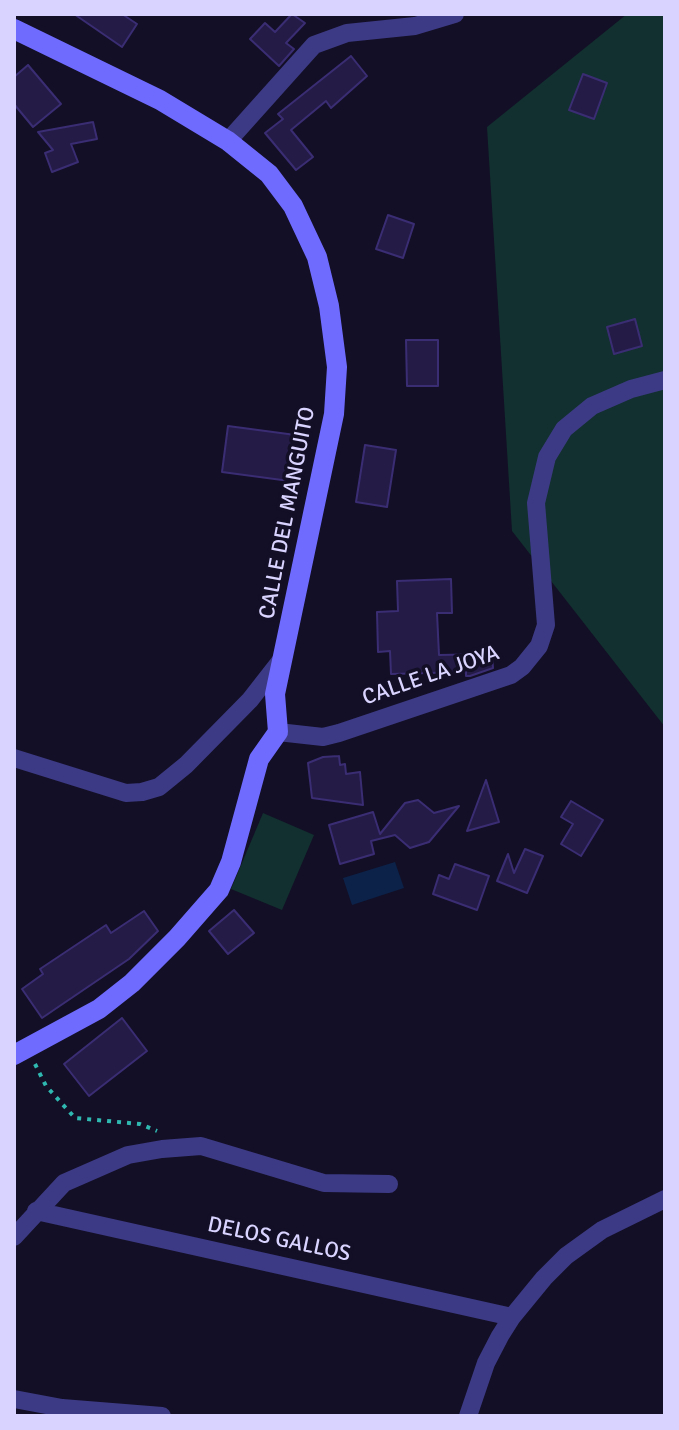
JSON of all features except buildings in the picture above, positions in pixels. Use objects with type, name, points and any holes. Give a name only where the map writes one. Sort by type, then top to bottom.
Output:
[{"type":"main road","name":"CALLE DEL MANGUITO","points":[[14,29],[160,100],[228,141],[269,174],[293,206],[317,257],[329,306],[337,367],[334,414],[275,694],[278,732]]},
{"type":"main road","points":[[21,1052],[99,1009],[132,983],[219,890],[231,862],[259,759],[278,732]]},
{"type":"street","points":[[228,141],[314,45],[347,33],[415,26],[455,14]]},
{"type":"street","name":"CALLE LA JOYA","points":[[278,732],[313,737],[339,733],[511,675],[522,667],[539,646],[546,625],[536,503],[547,457],[564,429],[592,406],[631,389],[665,380]]},
{"type":"street","points":[[14,758],[126,793],[159,787],[186,765],[250,700],[284,656]]},
{"type":"street","points":[[14,1237],[64,1183],[128,1155],[201,1146],[324,1183],[389,1184]]},
{"type":"street","points":[[468,1416],[486,1363],[512,1317],[544,1278],[566,1256],[602,1230],[665,1199]]},
{"type":"street","name":"DELOS GALLOS","points":[[36,1211],[512,1317]]},
{"type":"street","points":[[14,1399],[62,1408],[162,1416]]},
{"type":"path","points":[[21,1052],[75,1118],[140,1124],[165,1133]]},
{"type":"green space","points":[[627,14],[665,14],[665,727],[512,531],[487,127]]},
{"type":"green space","points":[[263,813],[314,835],[282,910],[231,889]]},
{"type":"water","points":[[395,862],[404,888],[352,905],[343,878]]}]
